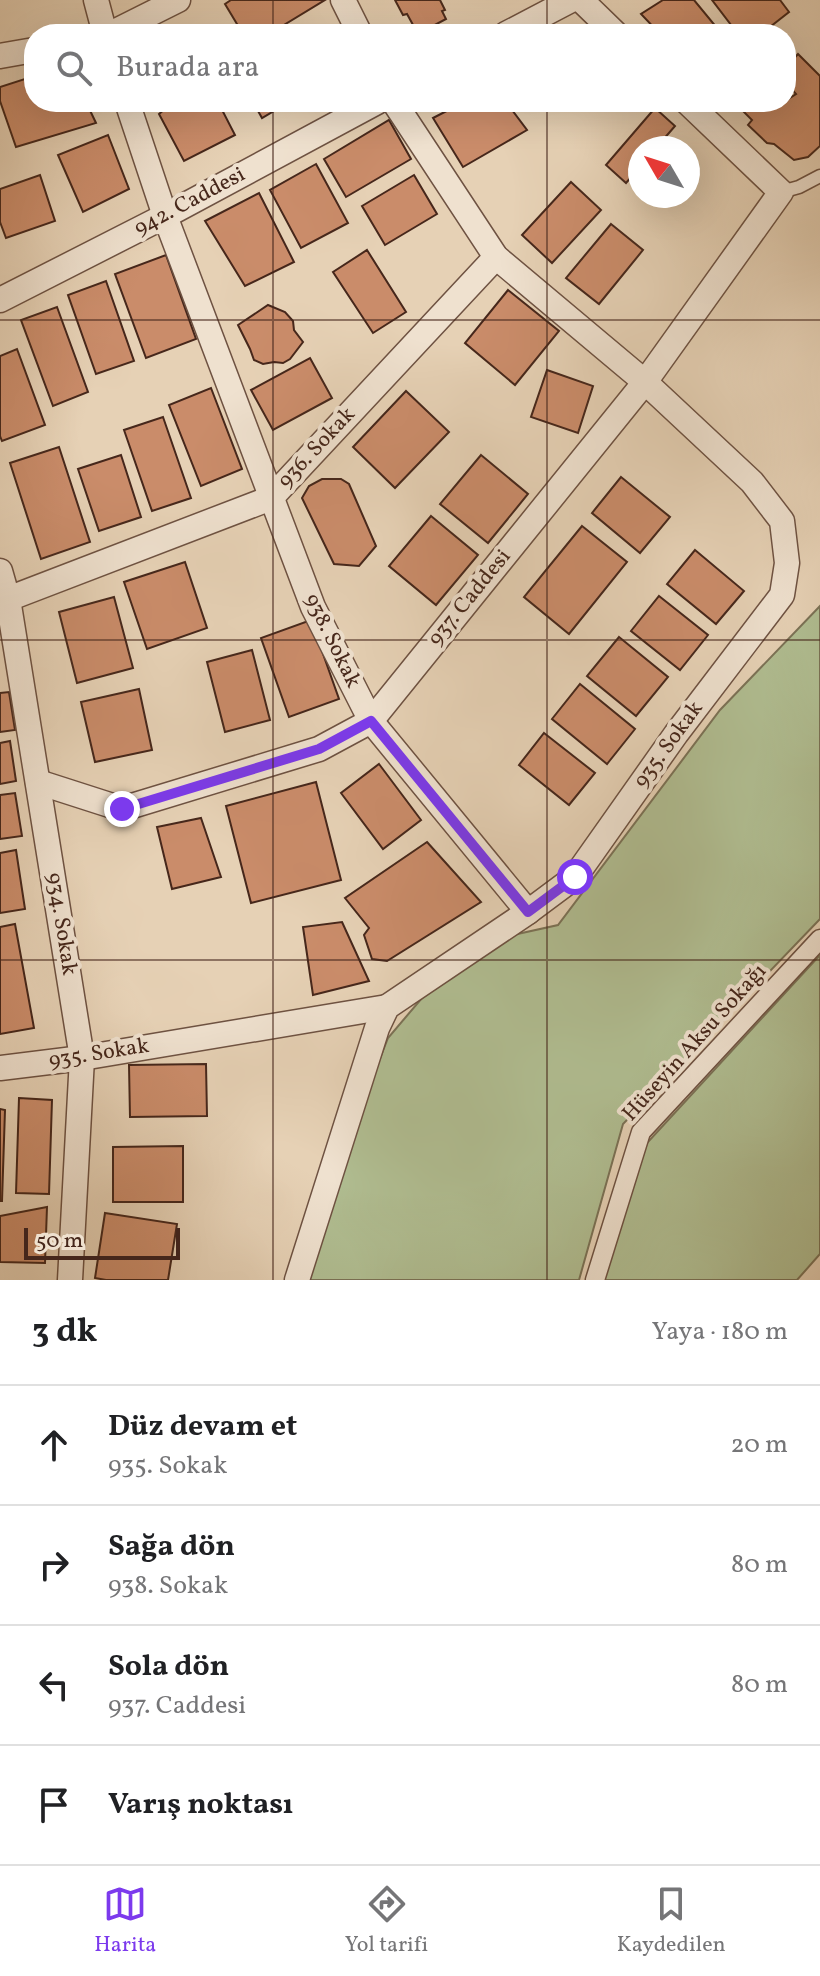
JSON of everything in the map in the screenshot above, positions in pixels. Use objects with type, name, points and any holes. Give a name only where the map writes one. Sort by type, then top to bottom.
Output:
[{"type":"street","points":[[96,0],[104,24]]},
{"type":"street","points":[[128,24],[178,0]]},
{"type":"street","points":[[343,0],[355,24]]},
{"type":"street","points":[[525,24],[571,0]]},
{"type":"street","points":[[581,0],[606,24]]},
{"type":"street","points":[[0,56],[24,52]]},
{"type":"street","name":"938. Sokak","points":[[130,112],[165,216],[313,607],[371,721],[528,912]]},
{"type":"street","name":"942. Caddesi","points":[[0,300],[358,112]]},
{"type":"street","points":[[401,112],[496,257],[645,382]]},
{"type":"street","points":[[697,112],[781,192]]},
{"type":"street","name":"937. Caddesi","points":[[38,782],[122,809],[319,749],[371,721],[645,382],[781,192]]},
{"type":"street","name":"936. Sokak","points":[[4,600],[271,498],[496,257]]},
{"type":"street","name":"935. Sokak","points":[[528,912],[575,877],[676,734],[782,595],[787,563],[782,521],[752,482],[645,382]]},
{"type":"street","name":"934. Sokak","points":[[0,571],[38,782],[82,1058],[70,1280]]},
{"type":"street","points":[[297,1280],[377,1028],[387,1007],[528,912]]},
{"type":"street","name":"Hüseyin Aksu Sokağı","points":[[595,1280],[641,1132],[820,939]]},
{"type":"street","name":"935. Sokak","points":[[0,1068],[82,1058],[387,1007]]},
{"type":"lane","points":[[781,192],[820,176]]},
{"type":"green space","points":[[820,606],[820,919],[623,1124],[579,1280],[306,1280],[347,1143],[388,1038],[422,998],[513,935],[558,925],[720,710]]},
{"type":"green space","points":[[820,955],[820,1254],[797,1280],[604,1280],[647,1143]]},
{"type":"building","points":[[231,0],[325,0],[285,24],[237,24],[225,4]]},
{"type":"building","points":[[395,0],[440,0],[446,19],[437,24],[412,24],[407,14],[403,15]]},
{"type":"building","points":[[663,0],[694,0],[714,24],[650,24],[641,14]]},
{"type":"building","points":[[712,0],[780,0],[789,12],[774,24],[730,24]]},
{"type":"building","points":[[798,54],[820,76],[820,146],[808,157],[794,160],[774,144],[767,143],[748,125],[752,120],[744,112],[796,112]]},
{"type":"building","points":[[24,79],[24,112],[91,112],[96,123],[16,147],[0,101],[0,87]]},
{"type":"building","points":[[223,112],[235,135],[184,161],[159,114]]},
{"type":"building","points":[[259,112],[272,112],[262,118]]},
{"type":"building","points":[[445,112],[514,112],[527,130],[463,167],[433,118]]},
{"type":"building","points":[[652,112],[659,112],[675,126],[666,136],[631,136]]},
{"type":"building","points":[[389,120],[411,159],[346,197],[324,159]]},
{"type":"building","points":[[108,135],[129,189],[83,212],[58,155]]},
{"type":"building","points":[[628,139],[628,181],[626,183],[606,165]]},
{"type":"building","points":[[316,164],[348,223],[301,248],[270,190]]},
{"type":"building","points":[[40,175],[55,221],[6,238],[0,222],[0,189]]},
{"type":"building","points":[[414,175],[437,214],[385,245],[362,206]]},
{"type":"building","points":[[571,182],[601,210],[552,263],[522,235]]},
{"type":"building","points":[[259,193],[294,262],[245,286],[205,221]]},
{"type":"building","points":[[611,224],[643,250],[599,304],[566,278]]},
{"type":"building","points":[[367,250],[406,312],[373,333],[333,272]]},
{"type":"building","points":[[166,255],[196,339],[146,358],[115,274]]},
{"type":"building","points":[[106,281],[134,361],[96,374],[68,295]]},
{"type":"building","points":[[508,290],[559,331],[515,385],[465,343]]},
{"type":"building","points":[[268,305],[285,312],[303,342],[283,363],[263,364],[254,360],[238,325]]},
{"type":"building","points":[[57,307],[88,392],[53,406],[21,320]]},
{"type":"building","points":[[17,349],[45,425],[2,441],[0,356]]},
{"type":"building","points":[[310,358],[332,398],[273,430],[251,390]]},
{"type":"building","points":[[547,370],[593,386],[578,433],[531,417]]},
{"type":"building","points":[[211,388],[242,469],[201,486],[169,405]]},
{"type":"building","points":[[406,391],[449,432],[395,488],[353,447]]},
{"type":"building","points":[[163,417],[191,498],[152,511],[124,430]]},
{"type":"building","points":[[59,447],[90,542],[41,559],[10,463]]},
{"type":"building","points":[[121,455],[141,517],[99,531],[78,469]]},
{"type":"building","points":[[481,455],[528,494],[488,543],[440,504]]},
{"type":"building","points":[[621,477],[670,517],[640,553],[592,513]]},
{"type":"building","points":[[322,479],[341,479],[349,484],[376,546],[359,566],[334,564],[302,498],[309,486]]},
{"type":"building","points":[[431,516],[478,555],[436,605],[389,566]]},
{"type":"building","points":[[582,526],[627,562],[569,634],[524,597]]},
{"type":"building","points":[[695,550],[744,591],[716,624],[667,584]]},
{"type":"building","points":[[185,562],[207,628],[147,649],[124,582]]},
{"type":"building","points":[[659,596],[708,635],[680,670],[631,631]]},
{"type":"building","points":[[114,597],[133,668],[77,683],[59,612]]},
{"type":"building","points":[[311,620],[339,699],[289,717],[261,638]]},
{"type":"building","points":[[619,637],[668,677],[636,716],[587,676]]},
{"type":"building","points":[[252,650],[270,720],[225,732],[207,662]]},
{"type":"building","points":[[580,684],[635,729],[607,764],[552,719]]},
{"type":"building","points":[[139,689],[152,750],[95,762],[81,702]]},
{"type":"building","points":[[9,692],[15,730],[0,732],[0,693]]},
{"type":"building","points":[[544,733],[595,773],[569,805],[519,765]]},
{"type":"building","points":[[10,741],[16,781],[0,784],[0,743]]},
{"type":"building","points":[[379,764],[421,820],[383,849],[341,793]]},
{"type":"building","points":[[316,782],[341,880],[251,903],[226,806]]},
{"type":"building","points":[[15,793],[22,836],[0,839],[0,795]]},
{"type":"building","points":[[201,818],[221,877],[172,889],[157,827]]},
{"type":"building","points":[[427,842],[481,902],[387,961],[372,959],[364,935],[369,928],[345,898]]},
{"type":"building","points":[[16,850],[25,909],[0,913],[0,853]]},
{"type":"building","points":[[342,922],[369,981],[313,995],[303,927]]},
{"type":"building","points":[[15,924],[34,1028],[0,1034],[0,927]]},
{"type":"building","points":[[206,1064],[207,1116],[130,1117],[129,1065]]},
{"type":"building","points":[[19,1098],[52,1100],[49,1194],[16,1193]]},
{"type":"building","points":[[0,1109],[5,1110],[2,1201],[0,1201]]},
{"type":"building","points":[[183,1146],[183,1202],[113,1202],[113,1147]]},
{"type":"building","points":[[47,1207],[45,1263],[0,1262],[0,1216]]},
{"type":"building","points":[[105,1213],[177,1224],[168,1280],[95,1278]]},
{"type":"route","points":[[122,809],[319,749],[371,721],[528,912],[575,877]]}]
